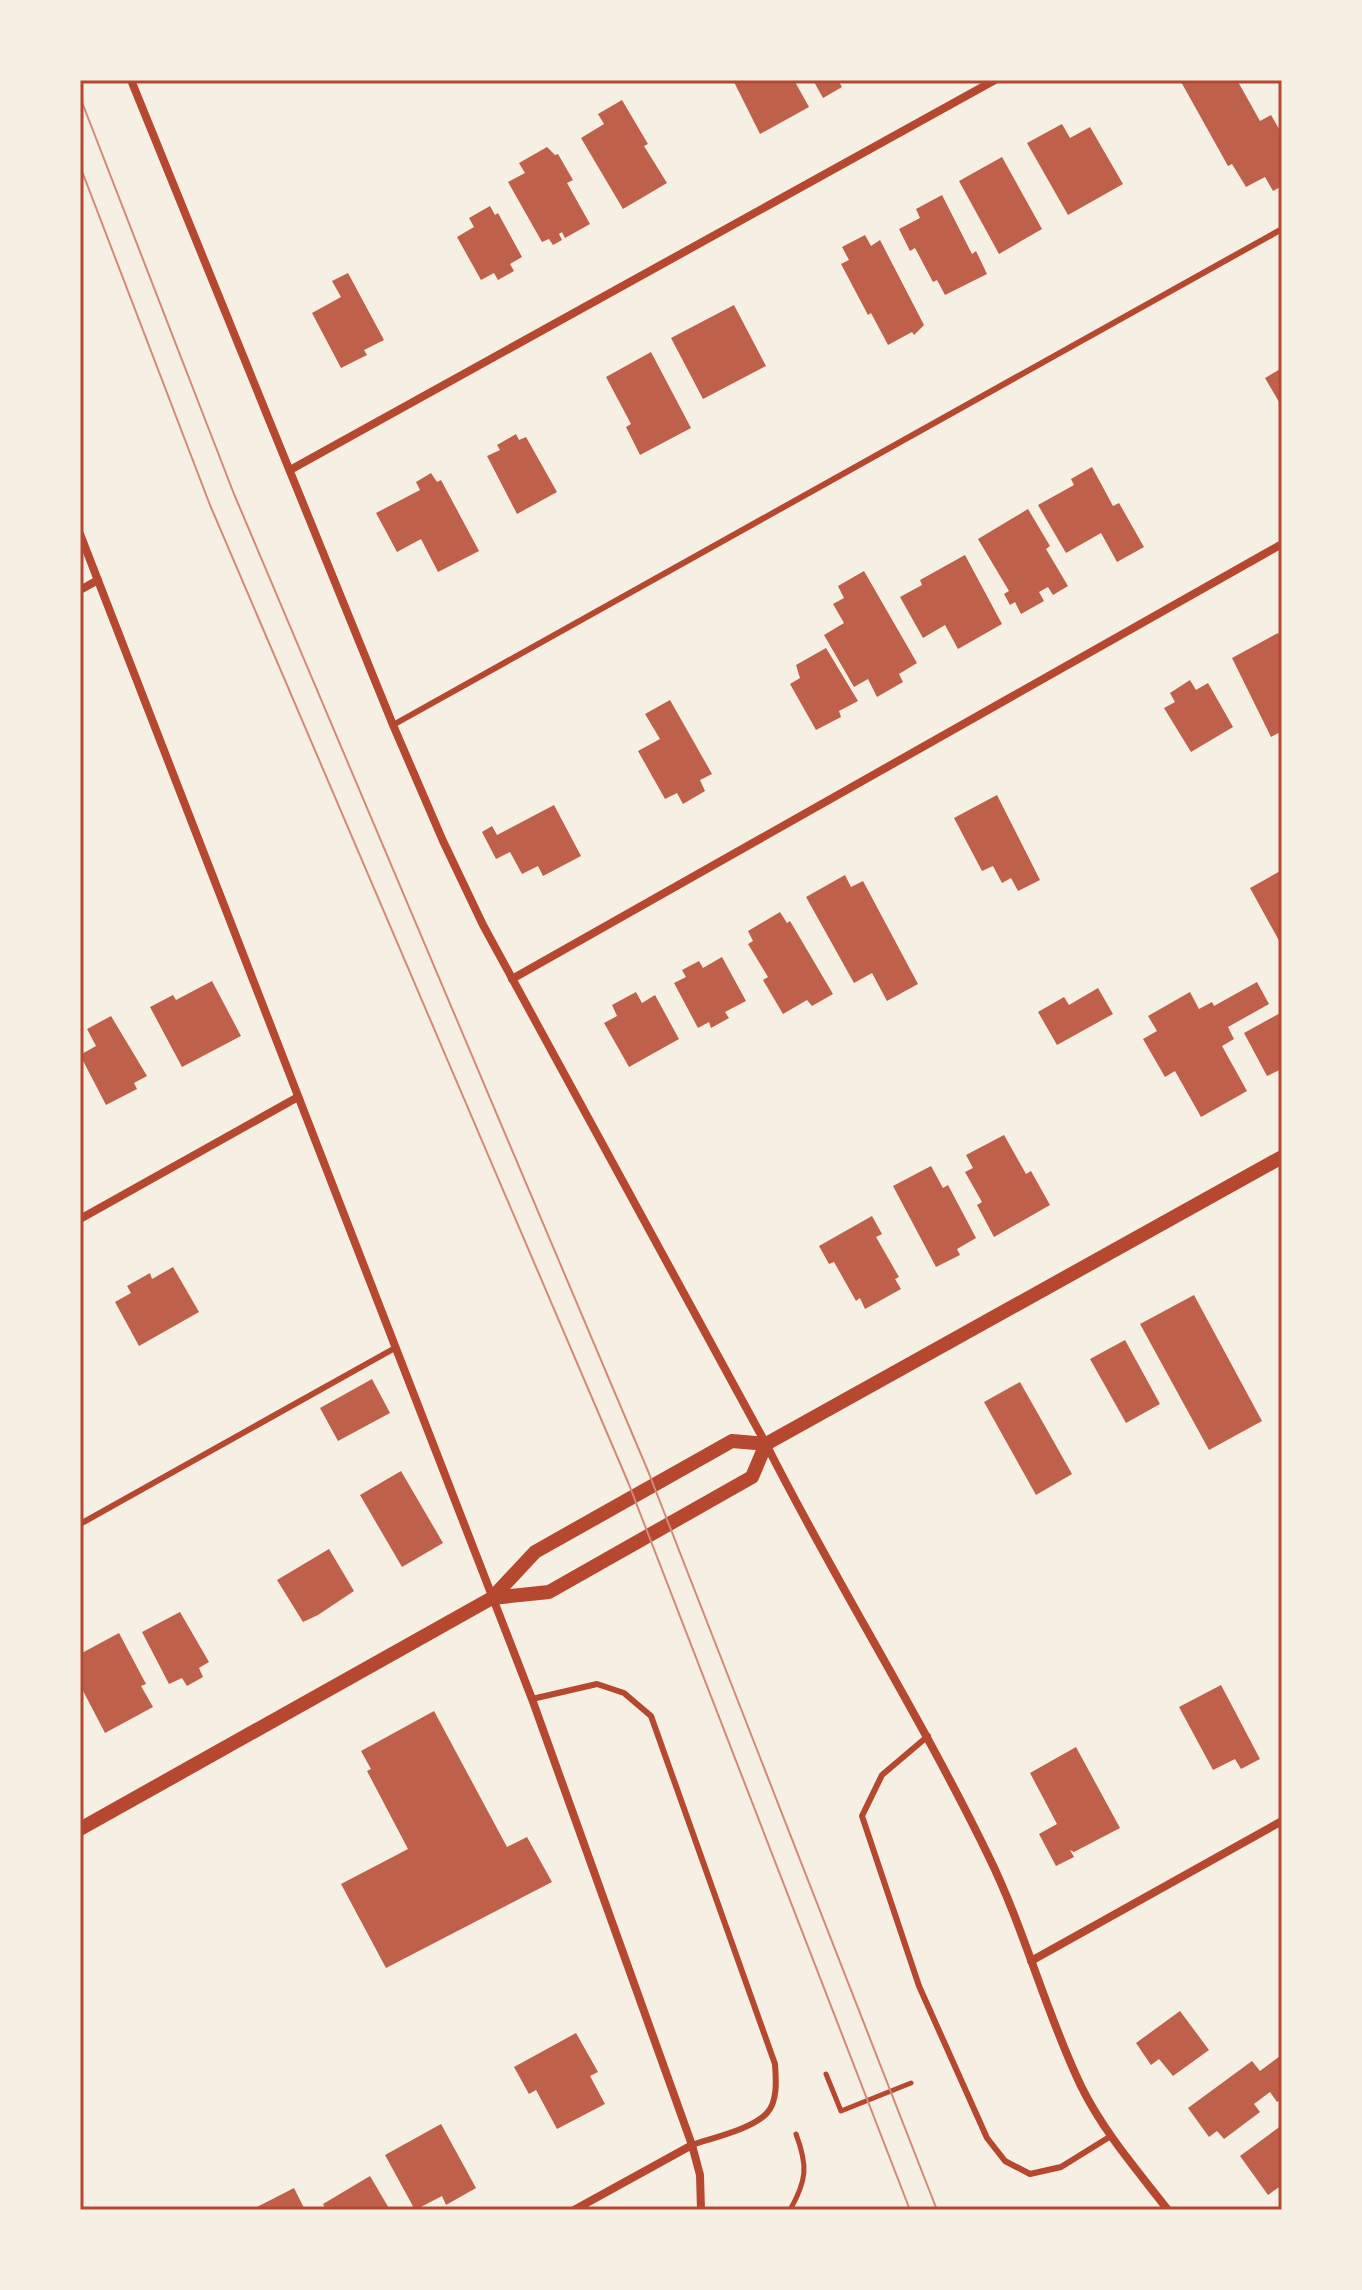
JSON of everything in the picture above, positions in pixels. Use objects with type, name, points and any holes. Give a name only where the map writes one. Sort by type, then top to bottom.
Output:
[{"type":"street","points":[[131,80],[443,841],[512,979],[798,1508],[928,1736],[989,1856],[1019,1924],[1051,2020],[1076,2075],[1111,2136],[1168,2210]]},
{"type":"street","points":[[290,470],[995,80]]},
{"type":"street","points":[[80,534],[532,1699],[692,2145],[700,2175],[701,2210]]},
{"type":"street","points":[[512,979],[1282,544]]},
{"type":"street","points":[[80,590],[98,580]]},
{"type":"street","points":[[80,1219],[298,1097]]},
{"type":"street","points":[[80,1829],[492,1598],[535,1552],[732,1441],[766,1444],[1282,1157]]},
{"type":"street","points":[[492,1598],[549,1592],[752,1477],[766,1444]]},
{"type":"street","points":[[1031,1961],[1282,1821]]},
{"type":"street","points":[[574,2210],[692,2145]]},
{"type":"lane","points":[[393,725],[1282,229]]},
{"type":"lane","points":[[80,1524],[395,1348]]},
{"type":"lane","points":[[532,1699],[597,1684],[624,1693],[651,1716],[775,2064],[776,2089],[769,2112],[753,2124],[692,2145]]},
{"type":"lane","points":[[928,1736],[882,1775],[862,1816],[919,1986],[981,2124],[1005,2161],[1030,2174],[1061,2167],[1111,2136]]},
{"type":"path","points":[[826,2074],[841,2111],[911,2083]]},
{"type":"path","points":[[790,2210],[801,2192],[806,2171],[796,2134]]},
{"type":"building","points":[[733,80],[794,80],[809,107],[760,134]]},
{"type":"building","points":[[813,80],[844,80],[839,82],[842,87],[823,98]]},
{"type":"building","points":[[1180,80],[1237,80],[1260,121],[1271,115],[1282,134],[1282,186],[1273,191],[1265,177],[1246,187],[1232,164],[1228,166]]},
{"type":"building","points":[[622,100],[648,144],[644,146],[667,183],[623,209],[581,138],[604,124],[598,114]]},
{"type":"building","points":[[1062,124],[1070,138],[1090,127],[1123,184],[1068,215],[1027,143]]},
{"type":"building","points":[[547,147],[555,155],[558,154],[573,180],[567,183],[590,224],[565,238],[562,232],[559,234],[562,240],[553,245],[549,239],[542,242],[508,182],[525,173],[519,163]]},
{"type":"building","points":[[1002,157],[1042,229],[999,254],[959,181]]},
{"type":"building","points":[[942,195],[972,254],[976,251],[987,274],[945,295],[937,280],[933,282],[915,248],[910,251],[899,229],[920,218],[916,209]]},
{"type":"building","points":[[490,206],[495,215],[498,213],[522,257],[510,264],[514,271],[498,280],[494,273],[481,280],[457,237],[474,227],[469,218]]},
{"type":"building","points":[[865,235],[871,246],[880,240],[924,325],[914,335],[912,332],[888,345],[841,264],[849,260],[842,247]]},
{"type":"building","points":[[348,273],[384,340],[364,350],[367,355],[341,368],[312,313],[341,297],[332,281]]},
{"type":"building","points":[[734,305],[766,366],[703,399],[671,338]]},
{"type":"building","points":[[651,352],[691,428],[640,455],[626,427],[631,424],[606,377]]},
{"type":"building","points":[[1282,368],[1282,407],[1265,378]]},
{"type":"building","points":[[516,434],[519,440],[526,437],[557,492],[517,514],[487,456],[500,450],[497,445]]},
{"type":"building","points":[[1092,467],[1113,506],[1119,503],[1144,547],[1117,562],[1101,533],[1066,553],[1038,505],[1074,485],[1071,479]]},
{"type":"building","points":[[431,473],[437,482],[441,480],[479,551],[438,572],[421,539],[397,552],[376,513],[420,490],[416,482]]},
{"type":"building","points":[[1028,509],[1050,546],[1046,549],[1068,586],[1053,595],[1048,587],[1039,592],[1044,601],[1021,614],[1015,602],[1010,605],[1004,594],[1009,591],[978,539]]},
{"type":"building","points":[[965,555],[1002,624],[958,649],[945,625],[923,638],[900,597],[922,585],[920,580]]},
{"type":"building","points":[[864,571],[917,663],[899,674],[903,682],[877,697],[868,679],[854,687],[824,635],[844,623],[833,604],[844,598],[838,586]]},
{"type":"building","points":[[1278,633],[1282,640],[1282,731],[1271,737],[1232,658]]},
{"type":"building","points":[[826,648],[858,701],[839,711],[841,717],[816,730],[790,684],[800,678],[796,665]]},
{"type":"building","points":[[1190,680],[1196,690],[1208,683],[1233,727],[1191,752],[1164,708],[1175,702],[1170,693]]},
{"type":"building","points":[[670,700],[712,774],[700,780],[705,791],[683,804],[677,793],[665,799],[638,751],[660,739],[645,714]]},
{"type":"building","points":[[997,795],[1040,880],[1018,891],[1011,878],[1002,883],[993,866],[982,871],[954,818]]},
{"type":"building","points":[[554,805],[581,856],[543,876],[538,866],[522,874],[510,852],[496,859],[482,832],[492,826],[497,835]]},
{"type":"building","points":[[1282,870],[1282,946],[1250,888]]},
{"type":"building","points":[[845,875],[851,887],[863,881],[918,984],[887,1001],[872,973],[854,983],[806,897]]},
{"type":"building","points":[[780,912],[787,923],[790,921],[833,994],[812,1006],[807,1000],[783,1014],[763,980],[768,977],[748,944],[753,941],[748,931]]},
{"type":"building","points":[[722,957],[746,1001],[725,1012],[729,1018],[711,1028],[709,1022],[698,1028],[674,983],[686,977],[682,970],[699,961],[703,968]]},
{"type":"building","points":[[212,981],[241,1036],[182,1067],[150,1007],[173,995],[176,1000]]},
{"type":"building","points":[[1257,982],[1269,1004],[1228,1027],[1234,1039],[1222,1046],[1247,1091],[1201,1117],[1175,1071],[1165,1077],[1143,1039],[1157,1031],[1148,1016],[1190,992],[1199,1009],[1212,1002],[1214,1006]]},
{"type":"building","points":[[1098,988],[1113,1014],[1057,1045],[1038,1012],[1064,997],[1069,1005]]},
{"type":"building","points":[[636,992],[642,1003],[655,995],[679,1039],[629,1067],[604,1023],[617,1016],[612,1005]]},
{"type":"building","points":[[1282,1012],[1282,1069],[1267,1076],[1244,1033]]},
{"type":"building","points":[[111,1016],[147,1076],[134,1083],[137,1089],[106,1105],[80,1055],[96,1046],[87,1029]]},
{"type":"building","points":[[1004,1135],[1026,1174],[1031,1171],[1050,1205],[994,1237],[977,1205],[982,1202],[965,1172],[973,1168],[966,1155]]},
{"type":"building","points":[[931,1166],[943,1188],[948,1185],[976,1238],[957,1249],[960,1255],[936,1267],[893,1186]]},
{"type":"building","points":[[872,1216],[882,1234],[876,1237],[899,1277],[895,1279],[901,1289],[865,1309],[860,1298],[856,1301],[834,1262],[829,1264],[819,1246]]},
{"type":"building","points":[[173,1267],[199,1312],[139,1346],[115,1302],[131,1293],[127,1286],[150,1273],[152,1279]]},
{"type":"building","points":[[1194,1295],[1262,1421],[1209,1450],[1140,1324]]},
{"type":"building","points":[[1125,1340],[1160,1404],[1126,1423],[1090,1359]]},
{"type":"building","points":[[372,1379],[390,1413],[338,1441],[320,1408]]},
{"type":"building","points":[[1020,1382],[1072,1474],[1036,1495],[984,1402]]},
{"type":"building","points":[[401,1471],[443,1543],[402,1567],[360,1495]]},
{"type":"building","points":[[329,1549],[354,1591],[303,1622],[277,1580]]},
{"type":"building","points":[[180,1612],[209,1662],[199,1668],[203,1677],[187,1686],[182,1678],[169,1684],[142,1632]]},
{"type":"building","points":[[119,1633],[146,1684],[141,1686],[153,1707],[105,1733],[80,1685],[80,1654]]},
{"type":"building","points":[[1221,1685],[1260,1759],[1241,1769],[1235,1759],[1213,1770],[1179,1707]]},
{"type":"building","points":[[434,1711],[507,1847],[527,1837],[552,1882],[386,1968],[341,1884],[408,1849],[367,1771],[371,1769],[361,1751]]},
{"type":"building","points":[[1076,1747],[1120,1828],[1074,1852],[1070,1850],[1074,1857],[1056,1866],[1039,1834],[1057,1824],[1030,1773]]},
{"type":"building","points":[[1180,2011],[1209,2050],[1173,2076],[1159,2059],[1151,2065],[1136,2043]]},
{"type":"building","points":[[576,2033],[598,2072],[590,2076],[605,2104],[557,2129],[536,2090],[529,2094],[514,2067]]},
{"type":"building","points":[[1280,2056],[1282,2099],[1277,2102],[1270,2092],[1254,2104],[1260,2112],[1224,2139],[1217,2131],[1209,2137],[1188,2108],[1252,2061],[1260,2071]]},
{"type":"building","points":[[441,2124],[476,2188],[446,2205],[442,2196],[415,2210],[385,2155]]},
{"type":"building","points":[[1282,2125],[1282,2185],[1268,2195],[1240,2156]]},
{"type":"building","points":[[370,2176],[390,2210],[326,2210],[323,2204]]},
{"type":"building","points":[[294,2188],[305,2210],[251,2210]]},
{"type":"tram line","points":[[80,97],[234,494],[648,1471],[937,2210]]},
{"type":"tram line","points":[[80,166],[210,505],[628,1482],[910,2210]]}]
